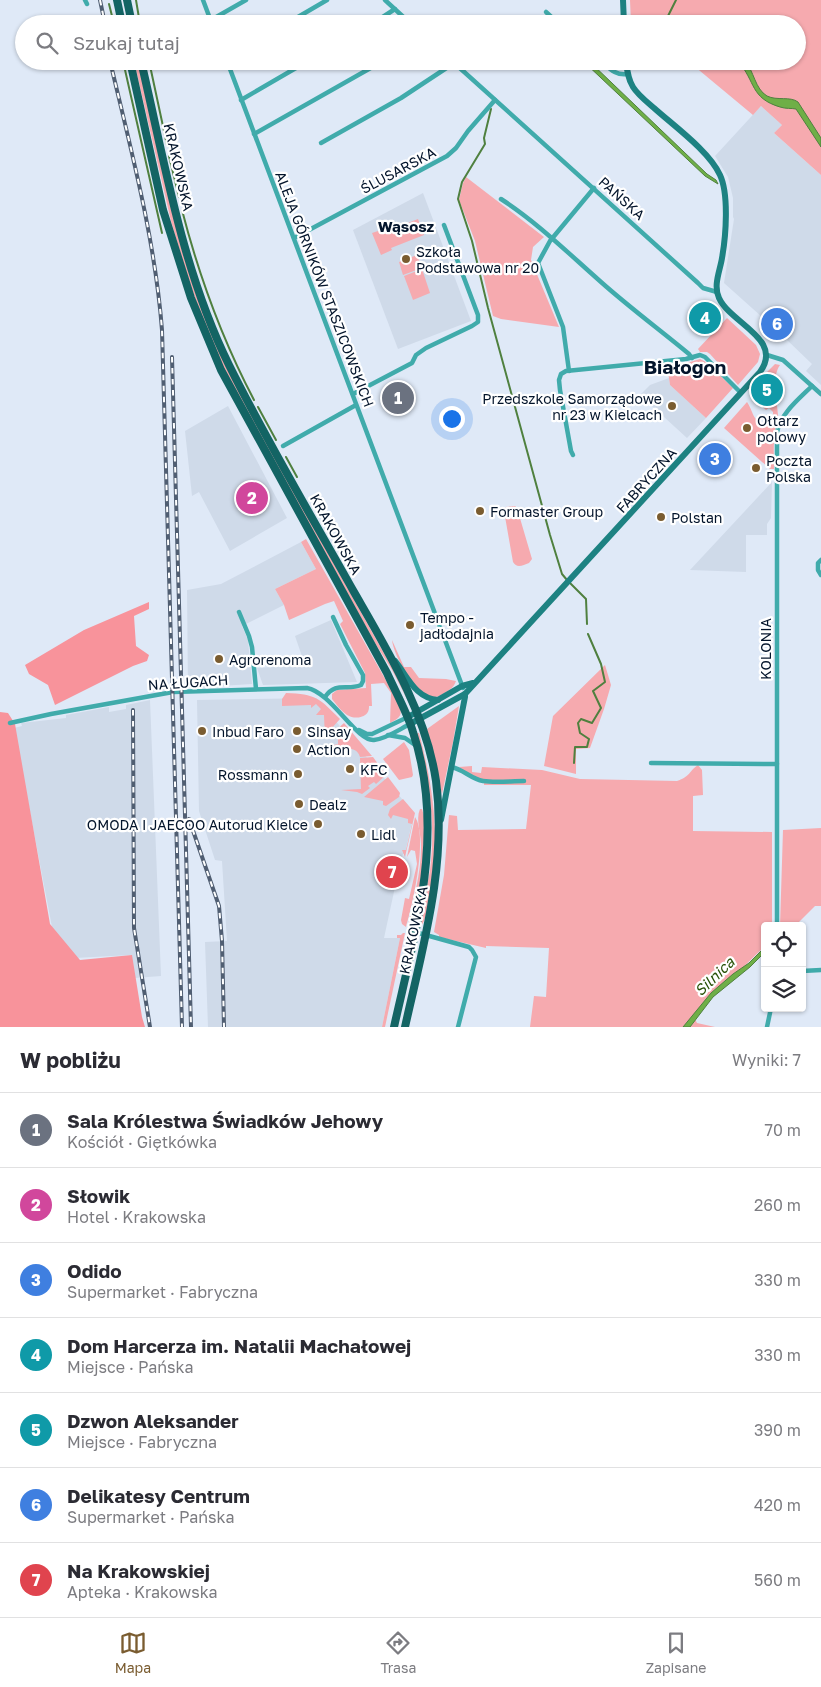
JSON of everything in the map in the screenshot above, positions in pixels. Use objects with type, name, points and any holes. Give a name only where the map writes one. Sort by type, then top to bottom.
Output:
[{"type":"main road","points":[[117,0],[120,15]]},
{"type":"main road","points":[[127,0],[130,15]]},
{"type":"main road","points":[[624,0],[624,15]]},
{"type":"main road","name":"KRAKOWSKA","points":[[132,70],[163,210],[190,298],[220,370],[387,673],[409,721],[418,747],[426,791],[429,829],[425,884],[394,1027]]},
{"type":"main road","name":"KRAKOWSKA","points":[[143,70],[185,248],[203,301],[228,362],[275,451],[388,653],[427,739],[435,774],[440,826],[437,870],[405,1027]]},
{"type":"main road","points":[[627,70],[637,92],[708,157],[722,180],[726,204],[723,250],[717,292]]},
{"type":"main road","name":"PAŃSKA","points":[[717,292],[724,305],[762,342],[767,355]]},
{"type":"main road","name":"FABRYCZNA","points":[[409,721],[465,694],[741,393],[763,368],[767,355]]},
{"type":"main road","points":[[388,653],[419,693],[428,698],[438,700]]},
{"type":"main road","name":"FABRYCZNA","points":[[418,716],[438,700],[462,686],[475,683]]},
{"type":"main road","points":[[440,826],[465,694]]},
{"type":"street","points":[[203,0],[209,15]]},
{"type":"street","points":[[223,15],[246,0]]},
{"type":"street","points":[[301,15],[327,0]]},
{"type":"street","points":[[385,0],[401,15]]},
{"type":"street","points":[[386,15],[395,9]]},
{"type":"street","points":[[546,12],[549,15]]},
{"type":"street","name":"ALEJA GÓRNIKÓW STASZICOWSKICH","points":[[230,70],[465,694]]},
{"type":"street","points":[[241,100],[293,70]]},
{"type":"street","points":[[254,134],[367,70]]},
{"type":"street","points":[[321,143],[401,98],[441,70]]},
{"type":"street","name":"PAŃSKA","points":[[462,70],[703,288],[717,292]]},
{"type":"street","points":[[612,70],[621,75],[628,74]]},
{"type":"street","name":"ŚLUSARSKA","points":[[294,238],[447,156],[456,148],[495,100]]},
{"type":"street","points":[[569,371],[563,327],[538,263],[553,238],[594,188]]},
{"type":"street","points":[[501,199],[553,238],[616,295],[692,358]]},
{"type":"street","points":[[352,394],[412,363],[416,355],[426,348],[478,322],[478,314],[444,225]]},
{"type":"street","points":[[767,355],[783,360],[821,394]]},
{"type":"street","points":[[573,455],[566,428],[559,384],[561,374],[569,371],[700,356],[705,357],[741,393]]},
{"type":"street","name":"KOLONIA","points":[[777,922],[777,432],[780,422],[786,414],[812,386]]},
{"type":"street","points":[[283,446],[356,405]]},
{"type":"street","points":[[821,560],[818,563],[818,570],[821,575]]},
{"type":"street","points":[[239,612],[252,647],[256,689]]},
{"type":"street","points":[[325,697],[336,687],[357,687],[363,681],[363,675],[333,616]]},
{"type":"street","name":"NA ŁUGACH","points":[[10,723],[157,694],[307,688],[325,697],[362,736],[371,740],[380,739],[409,721]]},
{"type":"street","points":[[356,728],[362,732],[372,734],[409,721]]},
{"type":"street","name":"NA ŁUGACH","points":[[387,735],[405,738],[418,747]]},
{"type":"street","points":[[651,763],[777,764]]},
{"type":"street","points":[[450,767],[461,769],[466,775],[483,781],[524,781]]},
{"type":"street","points":[[415,932],[469,947],[475,954],[476,957],[458,1027]]},
{"type":"street","points":[[806,971],[821,970]]},
{"type":"street","points":[[767,1027],[770,1012]]},
{"type":"shaded area","points":[[630,0],[821,0],[821,175],[774,133],[782,125],[761,106],[753,115],[699,70],[806,70],[806,15],[631,15]]},
{"type":"shaded area","points":[[136,70],[140,70],[194,285],[293,491],[395,673],[412,709],[224,370],[206,329],[184,266],[171,221]]},
{"type":"shaded area","points":[[593,70],[598,70],[707,174],[716,180],[718,184],[705,176]]},
{"type":"shaded area","points":[[745,70],[751,70],[760,89],[767,96],[791,99],[798,102],[821,138],[821,147],[796,109],[784,108],[770,103],[763,99],[754,88]]},
{"type":"shaded area","points":[[761,106],[782,125],[774,133],[821,175],[821,385],[806,371],[812,364],[787,340],[791,335],[791,331],[769,310],[762,317],[724,283],[734,219],[733,198],[728,177],[715,156]]},
{"type":"shaded area","points":[[466,177],[544,237],[533,247],[531,260],[559,327],[501,319],[493,316],[475,241],[459,200]]},
{"type":"shaded area","name":"Szkoła Podstawowa nr 20","points":[[423,193],[471,321],[398,349],[353,230]]},
{"type":"shaded area","points":[[418,219],[424,235],[391,248],[392,250],[381,255],[372,233],[384,229],[385,232]]},
{"type":"shaded area","points":[[417,255],[422,268],[403,275],[399,262]]},
{"type":"shaded area","points":[[422,269],[430,293],[413,300],[404,276]]},
{"type":"shaded area","points":[[727,318],[756,345],[760,354],[758,362],[738,385],[710,354],[700,352],[698,349]]},
{"type":"shaded area","points":[[700,359],[706,362],[733,388],[706,418],[670,385],[667,365]]},
{"type":"shaded area","points":[[775,364],[780,365],[777,370],[775,383],[778,417],[774,442],[774,469],[770,469],[724,428],[747,402],[759,422],[768,424],[773,419],[773,412],[769,408],[766,410],[751,396],[767,378],[766,373]]},
{"type":"shaded area","name":"Przedszkole Samorządowe nr 23 w Kielcach","points":[[669,378],[670,385],[706,418],[687,438],[640,395],[650,385]]},
{"type":"shaded area","points":[[228,406],[287,518],[230,551],[199,492],[192,496],[185,431]]},
{"type":"shaded area","points":[[772,482],[771,518],[767,524],[767,535],[746,535],[746,572],[690,570]]},
{"type":"shaded area","points":[[515,506],[532,559],[529,563],[520,566],[513,562],[504,511],[506,507]]},
{"type":"shaded area","points":[[306,539],[397,700],[401,714],[390,723],[391,693],[384,683],[371,684],[372,706],[369,706],[369,710],[365,715],[358,718],[347,715],[332,699],[332,694],[337,690],[366,688],[365,673],[340,624],[343,621],[334,601],[289,620],[284,605],[275,589],[316,569],[301,542]]},
{"type":"shaded area","points":[[301,542],[316,569],[275,589],[284,605],[242,626],[248,640],[252,684],[188,688],[187,590],[221,584]]},
{"type":"shaded area","points":[[149,602],[149,609],[134,616],[136,646],[149,655],[147,661],[133,666],[55,705],[48,685],[29,674],[25,665],[84,630]]},
{"type":"shaded area","points":[[331,620],[357,682],[263,685],[257,668],[305,665],[295,636]]},
{"type":"shaded area","points":[[392,640],[404,667],[411,667],[419,678],[456,681],[453,686],[437,697],[425,694],[406,673]]},
{"type":"shaded area","points":[[605,665],[611,685],[590,748],[576,749],[576,774],[544,766],[553,716]]},
{"type":"shaded area","points":[[286,693],[316,698],[340,719],[330,730],[329,739],[325,739],[324,715],[316,715],[321,709],[316,704],[311,708],[311,705],[282,706],[282,699]]},
{"type":"shaded area","points":[[316,698],[414,813],[405,854],[403,854],[400,864],[384,938],[400,938],[382,1027],[208,1027],[205,942],[227,941],[222,861],[215,860],[199,811],[197,700]]},
{"type":"shaded area","points":[[150,700],[161,976],[135,978],[131,955],[75,958],[52,927],[14,728],[22,726],[21,723],[66,718],[66,715],[109,707],[109,712],[126,709],[126,705]]},
{"type":"shaded area","points":[[459,706],[453,742],[442,794],[427,729]]},
{"type":"shaded area","points":[[0,712],[8,713],[15,724],[50,924],[80,960],[132,955],[145,1027],[0,1027]]},
{"type":"shaded area","points":[[344,723],[372,756],[360,757],[353,749],[335,748],[334,745],[338,744],[338,736],[334,736],[334,732]]},
{"type":"shaded area","points":[[417,733],[419,733],[429,775],[435,837],[433,879],[426,914],[421,926],[422,907],[432,853],[432,818],[425,767]]},
{"type":"shaded area","points":[[404,742],[409,750],[413,775],[412,777],[399,780],[383,759]]},
{"type":"shaded area","points":[[373,757],[386,775],[376,784],[374,782],[368,786],[370,788],[362,794],[341,790],[361,789],[360,758]]},
{"type":"shaded area","points":[[698,765],[702,770],[703,795],[693,796],[693,831],[772,832],[772,922],[761,922],[761,950],[730,980],[711,993],[694,1017],[697,1023],[715,1027],[530,1027],[534,996],[546,997],[549,948],[486,946],[486,948],[439,937],[434,932],[444,875],[449,815],[457,816],[458,830],[526,829],[531,785],[484,785],[484,781],[468,774],[459,767],[472,766],[472,772],[481,773],[482,767],[542,770],[580,779],[677,781],[685,778]]},
{"type":"shaded area","points":[[388,777],[400,793],[399,797],[386,806],[383,805],[383,801],[364,797]]},
{"type":"shaded area","points":[[403,799],[415,813],[405,857],[402,850],[406,850],[412,824],[408,823],[408,819],[393,815],[391,819],[388,815],[390,809]]},
{"type":"shaded area","points":[[420,809],[422,809],[425,821],[425,850],[413,922],[408,926],[420,868],[421,843],[418,818]]},
{"type":"shaded area","points":[[415,817],[419,826],[420,854],[406,927],[402,924],[401,920],[405,898],[409,899],[417,864],[415,851],[411,850],[407,857]]},
{"type":"shaded area","points":[[821,828],[821,906],[815,906],[799,922],[780,922],[783,830]]},
{"type":"shaded area","points":[[405,933],[385,1027],[382,1027],[400,938],[397,938],[397,935]]},
{"type":"shaded area","points":[[761,951],[761,956],[750,967],[713,997],[690,1027],[683,1027],[711,993]]},
{"type":"waterway","points":[[136,0],[138,15]]},
{"type":"waterway","points":[[668,15],[676,0]]},
{"type":"waterway","points":[[109,4],[112,15]]},
{"type":"waterway","points":[[125,70],[162,233]]},
{"type":"waterway","points":[[151,70],[167,145]]},
{"type":"waterway","points":[[491,109],[484,138],[485,144],[462,182],[458,199],[472,241],[488,308],[550,535],[562,574],[567,580]]},
{"type":"waterway","points":[[169,156],[179,197]]},
{"type":"waterway","points":[[182,210],[212,307],[254,400]]},
{"type":"waterway","points":[[258,407],[276,440]]},
{"type":"waterway","points":[[286,457],[297,477]]},
{"type":"waterway","points":[[570,583],[586,599],[587,624]]},
{"type":"waterway","points":[[574,763],[575,747],[587,747],[589,739],[580,733],[578,723],[581,719],[592,723],[601,708],[593,691],[605,682],[601,664],[588,634]]},
{"type":"railway","points":[[100,0],[103,15]]},
{"type":"railway","points":[[112,70],[148,228],[159,296],[162,330],[182,1027]]},
{"type":"railway","points":[[172,357],[191,1027]]},
{"type":"railway","points":[[133,710],[134,928],[150,1027]]},
{"type":"railway","points":[[189,819],[219,906],[222,941],[224,1027]]},
{"type":"place","name":"Szkoła Podstawowa nr 20","points":[[406,259]]},
{"type":"place","name":"Dom Harcerza im. Natalii Machałowej","points":[[705,318]]},
{"type":"place","name":"Delikatesy Centrum","points":[[777,324]]},
{"type":"place","name":"Dzwon Aleksander","points":[[767,390]]},
{"type":"place","name":"Sala Królestwa Świadków Jehowy","points":[[398,398]]},
{"type":"place","name":"Przedszkole Samorządowe nr 23 w Kielcach","points":[[672,406]]},
{"type":"place","name":"Ołtarz polowy","points":[[747,428]]},
{"type":"place","name":"Odido","points":[[715,459]]},
{"type":"place","name":"Poczta Polska","points":[[756,468]]},
{"type":"place","name":"Słowik","points":[[252,498]]},
{"type":"place","name":"Formaster Group","points":[[480,511]]},
{"type":"place","name":"Polstan","points":[[661,517]]},
{"type":"place","name":"Tempo - jadłodajnia","points":[[410,625]]},
{"type":"place","name":"Agrorenoma","points":[[219,659]]},
{"type":"place","name":"Inbud Faro","points":[[202,731]]},
{"type":"place","name":"Sinsay","points":[[297,731]]},
{"type":"place","name":"Action","points":[[297,749]]},
{"type":"place","name":"KFC","points":[[350,769]]},
{"type":"place","name":"Rossmann","points":[[298,774]]},
{"type":"place","name":"Dealz","points":[[299,804]]},
{"type":"place","name":"OMODA I JAECOO Autorud Kielce","points":[[318,824]]},
{"type":"place","name":"Lidl","points":[[361,834]]},
{"type":"place","name":"Na Krakowskiej","points":[[392,872]]},
{"type":"district","name":"Wąsosz","points":[[406,226]]},
{"type":"district","name":"Białogon","points":[[685,366]]},
{"type":"water label","name":"Silnica","points":[[714,976]]}]
